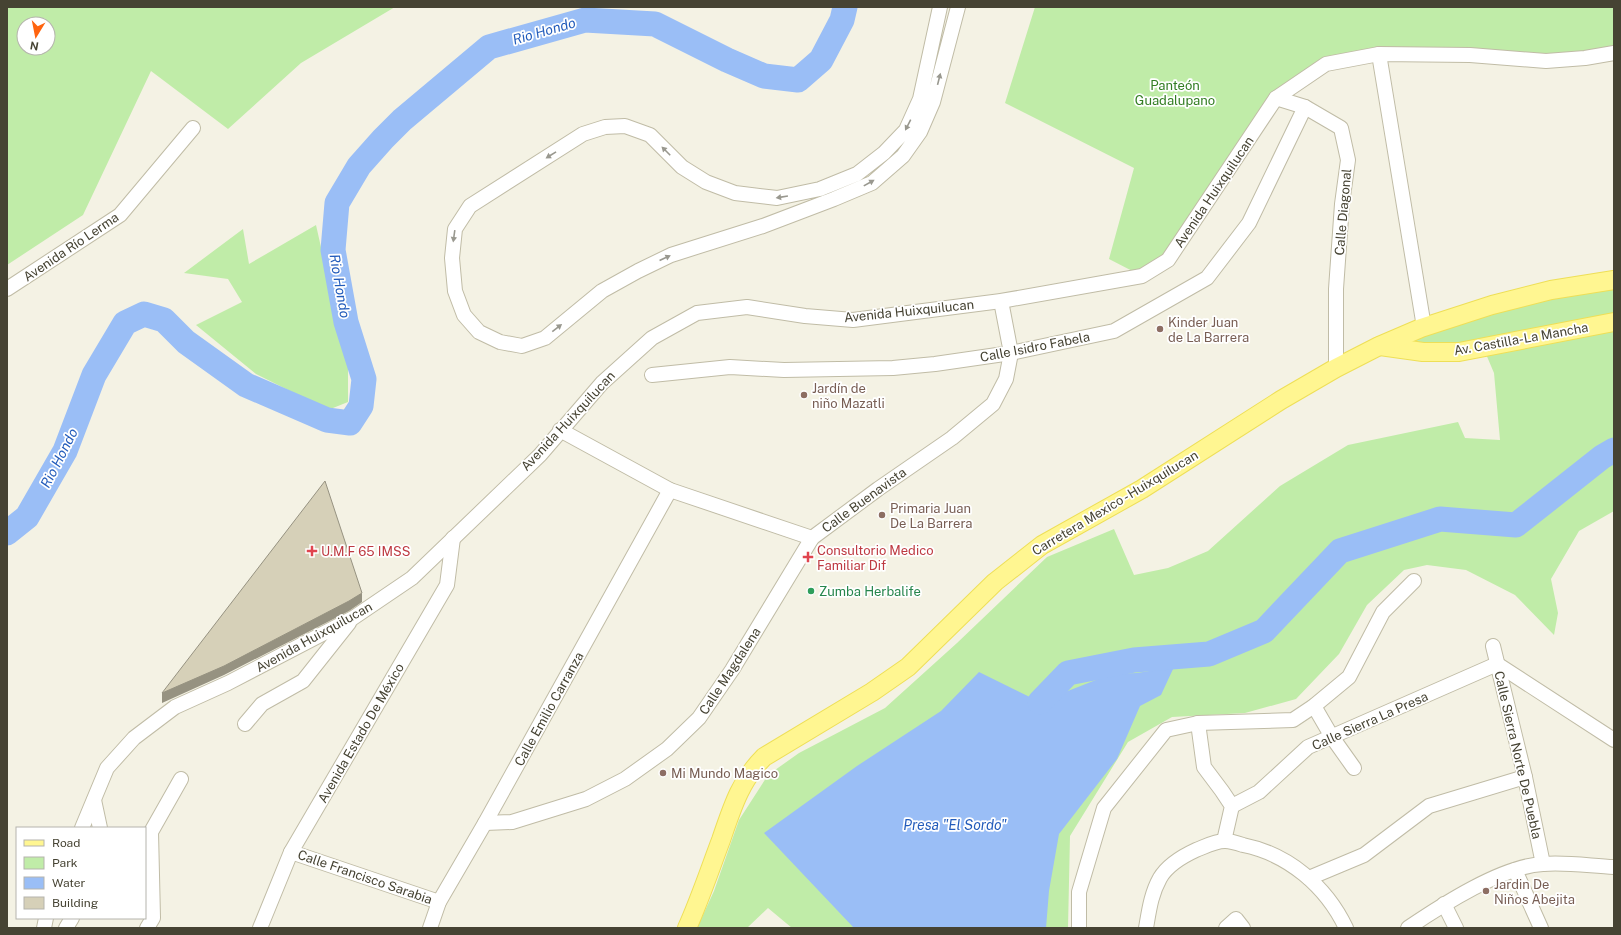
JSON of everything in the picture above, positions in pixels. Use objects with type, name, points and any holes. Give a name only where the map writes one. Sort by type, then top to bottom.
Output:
[{"type":"main road","name":"Carretera Mexico - Huixquilucan","points":[[687,928],[700,899],[736,798],[745,780],[764,757],[872,692],[908,667],[995,582],[1042,545],[1142,489],[1281,400],[1336,368],[1379,346],[1424,328],[1499,303],[1551,290],[1614,280]]},
{"type":"main road","name":"Av. Castilla-La Mancha","points":[[1379,346],[1423,352],[1460,352],[1614,322]]},
{"type":"street","points":[[940,7],[920,99],[906,130],[884,153],[857,174],[820,189],[777,198],[735,194],[706,182],[682,167],[650,135],[625,126],[605,127],[583,134],[470,206],[455,230],[452,258],[456,291],[464,315],[479,332],[500,342],[522,346],[545,338],[602,291],[671,255],[763,226],[872,183],[903,156],[920,132],[933,102],[958,7]]},
{"type":"street","name":"Avenida Huixquilucan","points":[[82,827],[107,768],[134,738],[174,707],[228,683],[353,618],[412,578],[540,454],[602,382],[652,338],[697,313],[747,307],[805,316],[853,320],[1001,301],[1142,276],[1168,260],[1276,98],[1326,64],[1379,54],[1470,55],[1546,61],[1585,58],[1614,53]]},
{"type":"street","points":[[1379,54],[1424,328]]},
{"type":"street","name":"Calle Diagonal","points":[[1276,98],[1305,107],[1341,128],[1348,160],[1342,204],[1336,289],[1336,368]]},
{"type":"street","name":"Calle Isidro Fabela","points":[[652,375],[730,367],[784,370],[893,368],[935,364],[1011,353],[1114,331],[1207,278],[1249,222],[1305,107]]},
{"type":"street","name":"Avenida Río Lerma","points":[[7,289],[120,215],[193,128]]},
{"type":"street","name":"Calle Buenavista","points":[[560,430],[670,490],[812,538],[878,489],[952,438],[993,404],[1006,379],[1011,353],[1001,301]]},
{"type":"street","name":"Calle Emilio Carranza","points":[[430,928],[439,902],[485,823],[670,490]]},
{"type":"street","name":"Avenida Estado De México","points":[[260,928],[291,852],[447,584],[453,538]]},
{"type":"street","name":"Calle Magdalena","points":[[485,823],[512,822],[586,799],[625,779],[667,749],[699,718],[732,670],[812,538]]},
{"type":"street","points":[[1079,928],[1079,892],[1104,808],[1166,730],[1198,723],[1293,720],[1314,706],[1349,676],[1383,612],[1414,581]]},
{"type":"street","points":[[245,724],[262,704],[303,681],[353,618]]},
{"type":"street","name":"Calle Sierra Norte De Puebla","points":[[1493,646],[1525,777],[1543,864]]},
{"type":"street","points":[[1497,664],[1614,740]]},
{"type":"street","name":"Calle Sierra La Presa","points":[[1232,806],[1259,792],[1308,747],[1497,664]]},
{"type":"street","points":[[1314,706],[1332,737],[1354,768]]},
{"type":"street","points":[[1198,723],[1204,767],[1232,806],[1224,841]]},
{"type":"street","points":[[1308,878],[1364,854],[1428,806],[1525,777]]},
{"type":"street","points":[[147,928],[153,918],[151,832],[181,779]]},
{"type":"street","points":[[94,800],[100,827]]},
{"type":"street","points":[[1146,928],[1150,899],[1160,877],[1175,862],[1188,854],[1224,841],[1255,847],[1276,855],[1308,878],[1328,899],[1340,916],[1346,928]]},
{"type":"street","name":"Calle Francisco Sarabia","points":[[291,852],[439,902]]},
{"type":"street","points":[[1408,928],[1444,904],[1493,879],[1515,870],[1543,864],[1614,867]]},
{"type":"street","points":[[1515,870],[1541,928]]},
{"type":"street","points":[[1444,904],[1456,928]]},
{"type":"street","points":[[66,928],[71,919]]},
{"type":"green space","points":[[7,7],[395,7],[301,63],[228,129],[151,71],[83,215],[7,265]]},
{"type":"green space","name":"Panteón Guadalupano","points":[[1035,7],[1614,7],[1614,53],[1585,58],[1470,55],[1326,64],[1276,98],[1168,260],[1142,276],[1109,259],[1134,168],[1005,103]]},
{"type":"green space","points":[[316,225],[348,367],[348,402],[328,410],[256,374],[196,325],[242,302],[228,279],[184,273],[243,229],[249,264]]},
{"type":"green space","points":[[1614,289],[1614,511],[1579,531],[1551,579],[1558,613],[1554,635],[1515,595],[1466,570],[1427,565],[1404,570],[1367,605],[1339,654],[1296,699],[1245,713],[1172,717],[1128,742],[1070,836],[1068,928],[792,928],[768,908],[747,928],[697,928],[714,891],[739,820],[768,775],[799,753],[885,708],[957,643],[1047,557],[1114,529],[1134,575],[1168,568],[1208,551],[1280,486],[1348,445],[1458,422],[1465,438],[1500,440],[1494,373],[1480,340],[1458,346],[1408,343],[1449,326],[1550,296]]},
{"type":"water","name":"Presa \"El Sordo\"","points":[[1174,667],[1161,695],[1140,706],[1117,759],[1059,834],[1049,891],[1046,928],[854,928],[764,833],[857,766],[941,711],[979,672],[1040,702],[1111,674],[1137,673]]},
{"type":"building","name":"U.M.F 65 IMSS","points":[[325,481],[362,593],[224,666],[162,693]]},
{"type":"waterway","name":"Rio Hondo","points":[[7,533],[27,517],[65,451],[94,375],[125,323],[144,314],[164,320],[186,342],[246,385],[327,420],[350,423],[361,406],[364,379],[346,322],[333,250],[337,203],[359,166],[383,139],[402,120],[489,47],[585,20],[655,24],[727,60],[764,76],[798,80],[821,60],[842,20],[845,7]]},
{"type":"waterway","points":[[1040,702],[1068,673],[1134,660],[1209,654],[1264,631],[1340,551],[1440,519],[1516,525],[1602,457],[1614,450]]},
{"type":"place","name":"Kinder Juan de La Barrera","points":[[1160,329]]},
{"type":"place","name":"Jardín de niño Mazatli","points":[[804,395]]},
{"type":"place","name":"Primaria Juan De La Barrera","points":[[882,515]]},
{"type":"place","name":"U.M.F 65 IMSS","points":[[312,551]]},
{"type":"place","name":"Consultorio Medico Familiar Dif","points":[[808,557]]},
{"type":"place","name":"Zumba Herbalife","points":[[811,591]]},
{"type":"place","name":"Mi Mundo Magico","points":[[663,773]]},
{"type":"place","name":"Jardin De Niños Abejita","points":[[1486,891]]}]
